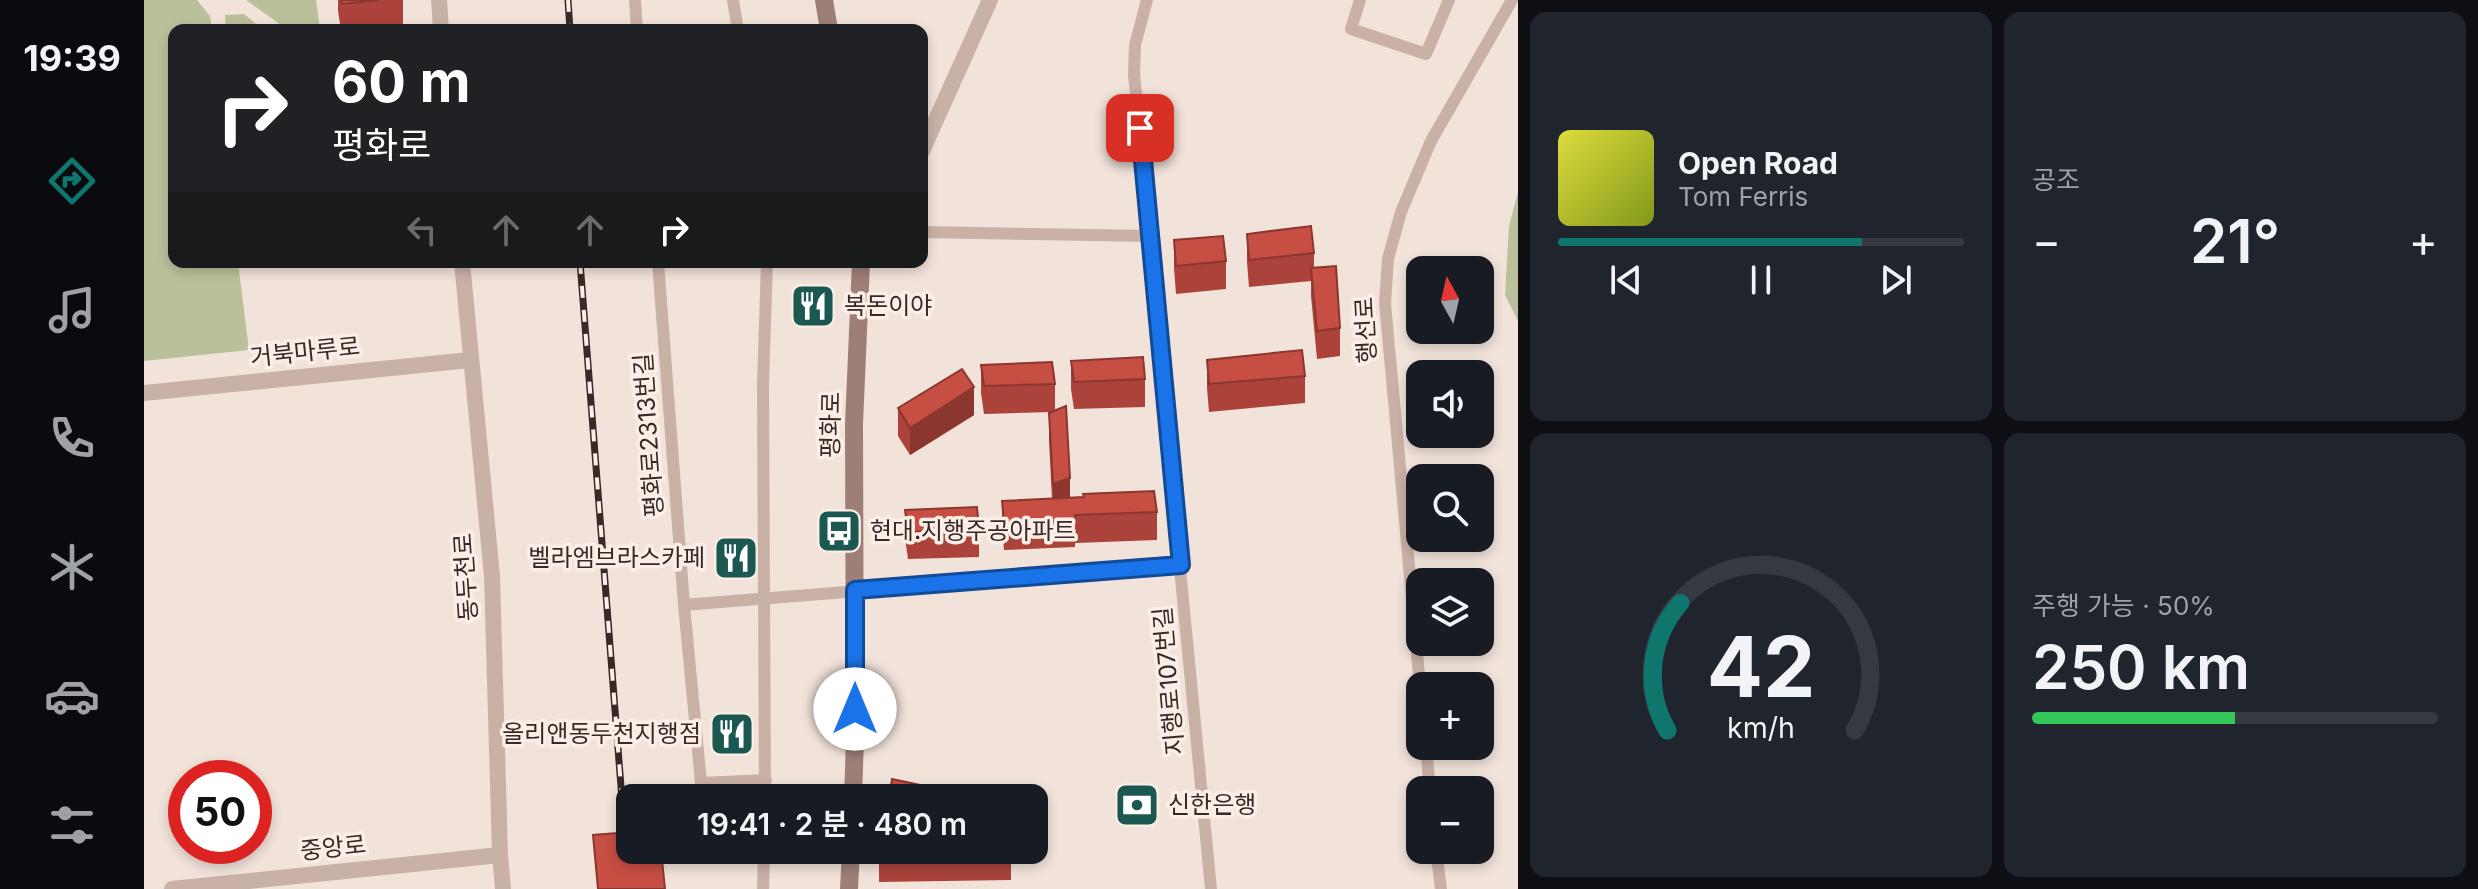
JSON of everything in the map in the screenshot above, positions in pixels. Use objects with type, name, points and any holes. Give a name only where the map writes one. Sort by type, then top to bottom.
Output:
[{"type":"main road","points":[[824,0],[828,24]]},
{"type":"main road","name":"평화로","points":[[853,784],[854,424],[861,268]]},
{"type":"main road","points":[[849,889],[850,864]]},
{"type":"street","points":[[439,0],[441,24]]},
{"type":"street","points":[[635,0],[637,24]]},
{"type":"street","points":[[733,0],[737,24]]},
{"type":"street","points":[[928,138],[990,0]]},
{"type":"street","name":"지행로107번길","points":[[1147,0],[1135,45],[1134,75],[1211,889]]},
{"type":"street","points":[[1360,0],[1351,29],[1426,54],[1449,0]]},
{"type":"street","name":"행선로","points":[[1419,672],[1385,303],[1388,259],[1401,212],[1431,141],[1512,0]]},
{"type":"street","points":[[928,232],[1151,236]]},
{"type":"street","name":"동두천로","points":[[462,268],[492,576],[503,889]]},
{"type":"street","name":"평화로2313번길","points":[[658,268],[701,783],[766,780]]},
{"type":"street","points":[[766,784],[763,384],[767,268]]},
{"type":"street","name":"거북마루로","points":[[144,393],[470,360]]},
{"type":"street","points":[[684,605],[1181,565]]},
{"type":"street","name":"중앙로","points":[[172,889],[500,855]]},
{"type":"street","points":[[763,889],[764,864]]},
{"type":"street","points":[[1438,864],[1441,889]]},
{"type":"green space","points":[[144,0],[197,0],[210,16],[211,24],[168,24],[168,268],[239,268],[249,350],[144,361]]},
{"type":"green space","points":[[246,0],[316,0],[319,24],[280,24]]},
{"type":"green space","points":[[244,14],[256,24],[226,24],[225,15]]},
{"type":"green space","points":[[1518,192],[1518,321],[1505,295],[1509,226]]},
{"type":"building","points":[[341,0],[379,0],[342,4]]},
{"type":"building","points":[[1311,226],[1314,253],[1249,260],[1247,234]]},
{"type":"building","points":[[1223,236],[1226,261],[1176,266],[1174,240]]},
{"type":"building","points":[[1336,266],[1340,328],[1317,331],[1311,268]]},
{"type":"building","points":[[1302,350],[1305,376],[1209,384],[1207,360]]},
{"type":"building","points":[[1143,357],[1145,379],[1074,382],[1071,361]]},
{"type":"building","points":[[1052,362],[1055,384],[984,386],[981,365]]},
{"type":"building","points":[[962,369],[974,387],[910,428],[898,408]]},
{"type":"building","points":[[1066,406],[1070,478],[1053,484],[1049,413]]},
{"type":"building","points":[[1154,491],[1157,512],[1075,515],[1075,520],[1004,522],[1002,501]]},
{"type":"building","points":[[977,507],[979,529],[908,532],[905,510]]},
{"type":"building","points":[[892,779],[915,784],[891,784]]},
{"type":"building","points":[[616,833],[616,864],[662,864],[665,889],[598,889],[593,835]]},
{"type":"railway","points":[[568,0],[570,24]]},
{"type":"railway","points":[[580,268],[629,889]]},
{"type":"place","name":"복돈이야","points":[[813,306]]},
{"type":"place","name":"현대.지행주공아파트","points":[[839,531]]},
{"type":"place","name":"벨라엠브라스카페","points":[[736,558]]},
{"type":"place","name":"올리앤동두천지행점","points":[[732,734]]},
{"type":"place","name":"신한은행","points":[[1137,805]]},
{"type":"route","points":[[855,709],[855,590],[1181,565],[1140,128]]}]
